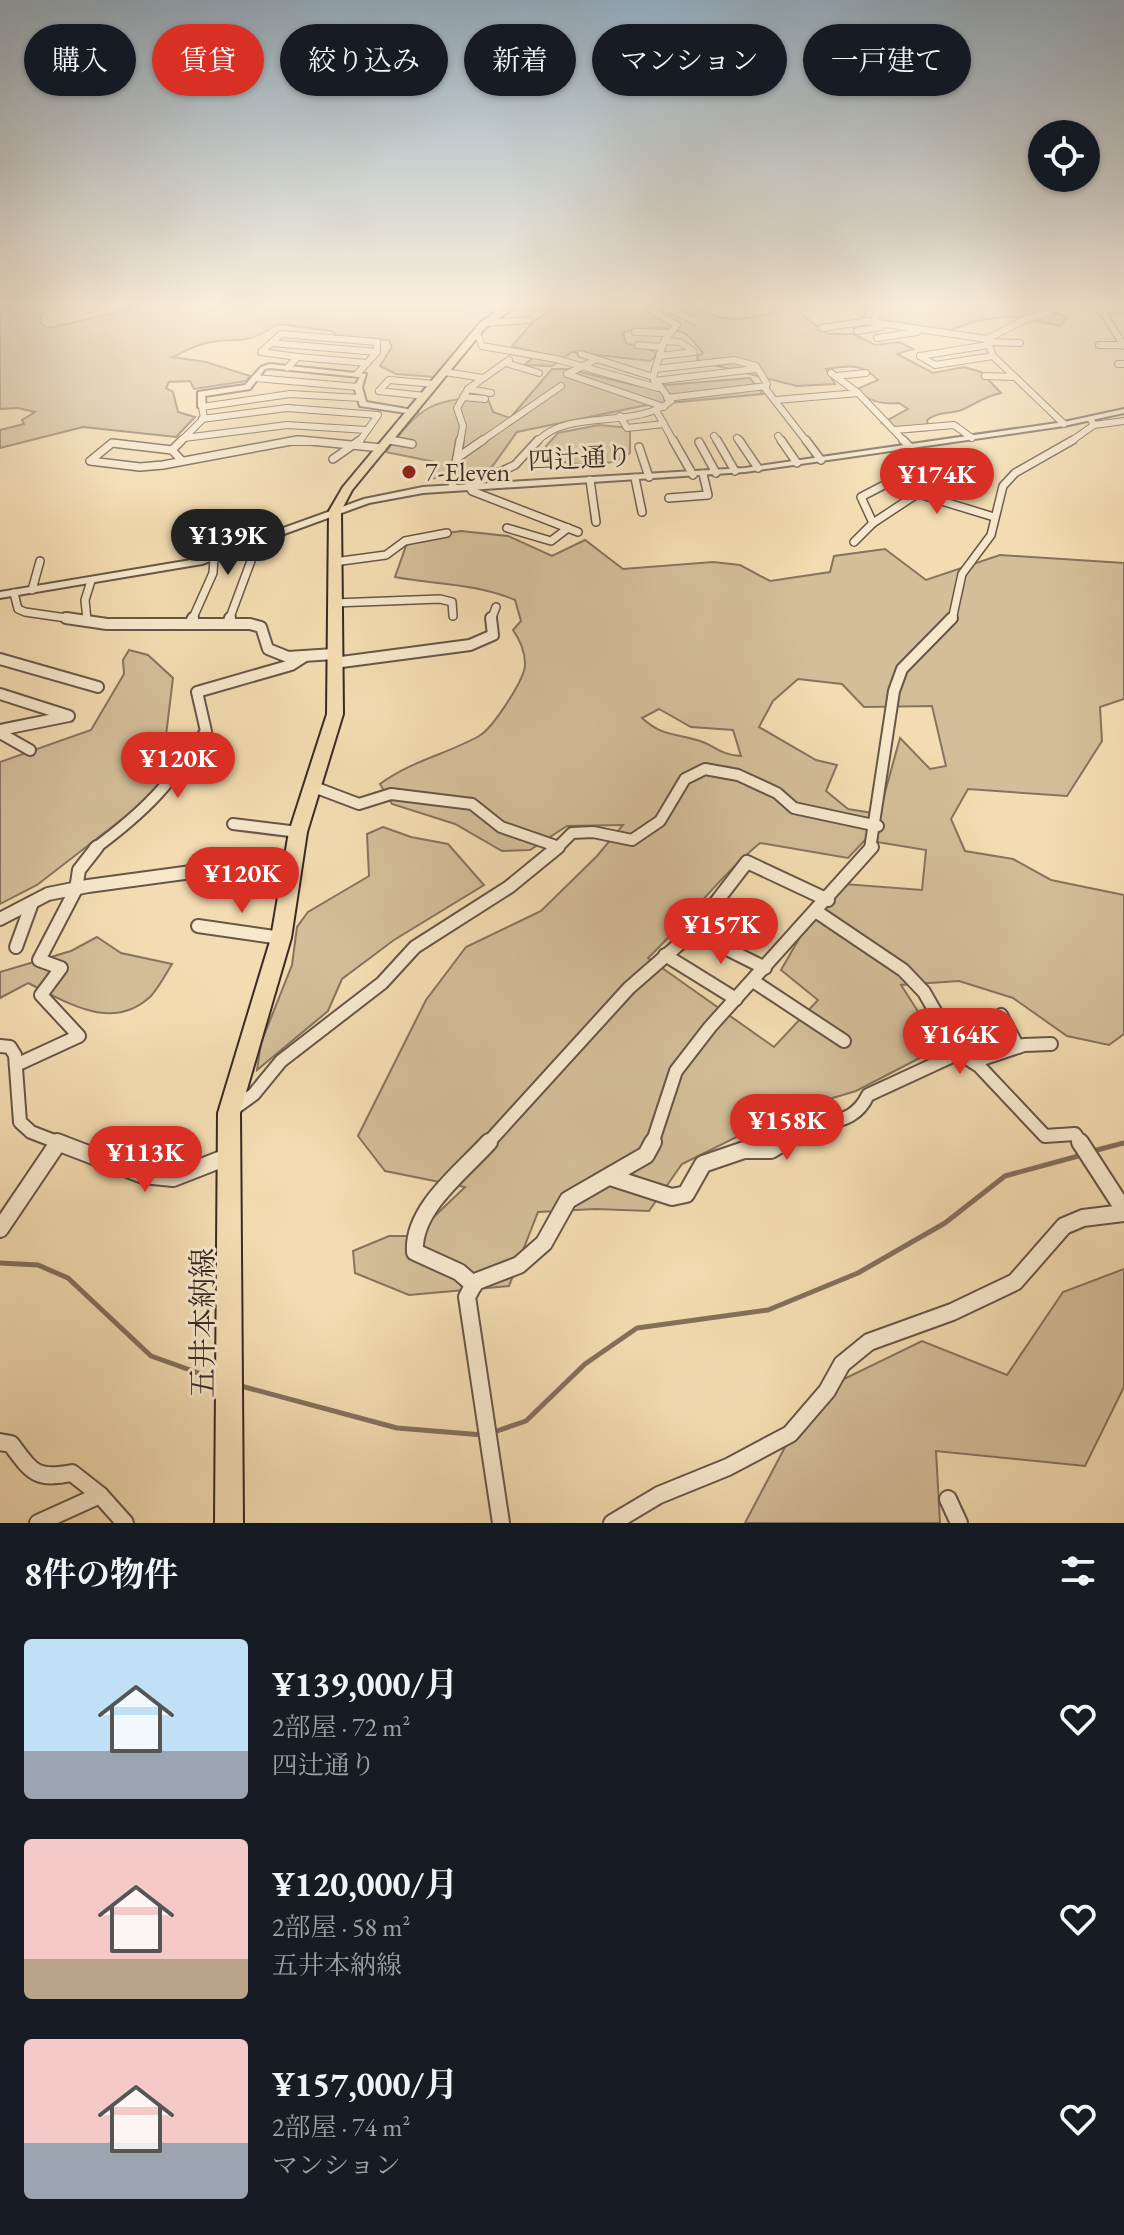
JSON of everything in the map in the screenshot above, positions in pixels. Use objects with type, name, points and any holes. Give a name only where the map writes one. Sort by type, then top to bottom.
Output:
[{"type":"main road","points":[[335,511],[347,489],[443,374]]},
{"type":"main road","name":"五井本納線","points":[[229,1523],[232,1155],[229,1113],[281,938],[298,832],[335,714],[335,511]]},
{"type":"street","points":[[202,419],[201,394],[245,387],[259,374]]},
{"type":"street","points":[[357,374],[365,378],[358,387]]},
{"type":"street","points":[[452,487],[463,426],[457,408],[468,389],[489,374]]},
{"type":"street","points":[[567,374],[660,410]]},
{"type":"street","points":[[619,374],[655,382],[714,374]]},
{"type":"street","points":[[578,532],[472,491],[469,486],[482,475],[521,462],[541,434],[552,428],[660,410],[671,401],[655,382],[633,374]]},
{"type":"street","points":[[655,374],[655,382]]},
{"type":"street","points":[[762,374],[766,386],[821,460]]},
{"type":"street","points":[[834,374],[858,393],[910,447]]},
{"type":"street","points":[[1011,374],[1064,424]]},
{"type":"street","points":[[985,376],[1014,377]]},
{"type":"street","points":[[255,378],[358,387]]},
{"type":"street","points":[[435,384],[389,380],[379,391],[435,384],[483,378]]},
{"type":"street","points":[[457,458],[561,386]]},
{"type":"street","points":[[667,398],[766,386]]},
{"type":"street","points":[[358,387],[365,405],[413,412]]},
{"type":"street","points":[[468,389],[491,393]]},
{"type":"street","points":[[776,400],[858,393]]},
{"type":"street","points":[[202,407],[290,394],[361,398]]},
{"type":"street","points":[[463,397],[485,399]]},
{"type":"street","points":[[172,450],[202,419],[287,408],[378,415],[356,446],[333,459]]},
{"type":"street","points":[[660,410],[664,424],[708,495],[669,498]]},
{"type":"street","name":"四辻通り","points":[[0,595],[214,558],[335,511],[393,495],[452,487],[735,471],[1092,422],[1124,411]]},
{"type":"street","points":[[620,416],[627,428],[664,424]]},
{"type":"street","points":[[501,1523],[467,1297],[474,1285],[519,1265],[544,1243],[568,1200],[646,1155],[657,1135],[676,1071],[873,846],[894,691],[902,669],[951,623],[962,574],[991,535],[1003,486],[1015,473],[1061,449],[1092,422],[1124,421]]},
{"type":"street","points":[[184,438],[200,439],[287,425],[367,430]]},
{"type":"street","points":[[895,430],[954,425],[972,438]]},
{"type":"street","points":[[714,436],[735,471]]},
{"type":"street","points":[[778,436],[797,463]]},
{"type":"street","points":[[737,438],[758,468]]},
{"type":"street","points":[[182,461],[172,450],[112,443],[90,461],[140,467],[182,461],[298,440],[356,446],[412,444]]},
{"type":"street","points":[[699,442],[716,473]]},
{"type":"street","points":[[639,447],[649,477]]},
{"type":"street","points":[[635,478],[642,512]]},
{"type":"street","points":[[590,480],[596,522]]},
{"type":"street","points":[[873,523],[861,497],[886,484],[994,517]]},
{"type":"street","points":[[854,542],[873,523],[917,494]]},
{"type":"street","points":[[526,512],[507,528],[551,541],[568,528]]},
{"type":"street","points":[[334,562],[386,555],[405,541],[447,533]]},
{"type":"street","points":[[228,624],[258,542]]},
{"type":"street","points":[[191,622],[213,573],[214,558]]},
{"type":"street","points":[[32,590],[40,561]]},
{"type":"street","points":[[87,620],[85,600],[91,581]]},
{"type":"street","points":[[14,593],[18,609],[25,612],[107,624],[191,622],[261,627],[268,649],[278,656],[334,658],[470,645],[493,635],[491,616],[496,607]]},
{"type":"street","points":[[334,603],[404,598],[442,599],[452,602],[453,616]]},
{"type":"street","points":[[16,1065],[79,1036],[41,995],[61,968],[39,960],[76,889],[79,870],[93,850],[143,813],[198,747],[206,731],[197,692],[291,665],[305,656]]},
{"type":"street","points":[[0,659],[98,687]]},
{"type":"street","points":[[0,694],[69,716],[0,731]]},
{"type":"street","points":[[0,731],[30,750]]},
{"type":"street","points":[[229,1113],[254,1094],[281,1061],[382,983],[415,947],[509,887],[572,833],[582,831],[632,840],[660,821],[685,779],[705,769],[738,775],[777,793],[794,808],[878,826]]},
{"type":"street","points":[[314,787],[335,792],[359,804],[391,794],[472,804],[501,827],[559,847]]},
{"type":"street","points":[[233,824],[298,832]]},
{"type":"street","points":[[474,1285],[459,1272],[415,1252],[414,1236],[425,1213],[629,988],[693,932],[747,862],[822,906],[903,970],[924,992],[959,1053],[973,1062],[1045,1136],[1075,1134],[1124,1212],[1083,1218],[1064,1226],[1015,1282],[952,1312],[869,1342],[842,1364],[827,1391],[790,1434],[728,1467],[659,1495],[612,1523]]},
{"type":"street","points":[[0,919],[48,894],[76,889],[221,868],[292,870]]},
{"type":"street","points":[[16,947],[32,903]]},
{"type":"street","points":[[198,926],[281,938]]},
{"type":"street","points":[[693,932],[765,968]]},
{"type":"street","points":[[665,955],[736,999]]},
{"type":"street","points":[[753,981],[844,1041]]},
{"type":"street","points":[[1001,1015],[1018,1047]]},
{"type":"street","points":[[973,1062],[1018,1047],[1051,1044]]},
{"type":"street","points":[[0,1046],[10,1047],[16,1065],[20,1122],[31,1132],[143,1175],[173,1178],[194,1173],[232,1155]]},
{"type":"street","points":[[610,1177],[672,1197],[686,1194],[703,1164],[744,1150],[771,1150],[805,1130],[847,1120],[862,1108],[868,1095],[959,1053]]},
{"type":"street","points":[[0,1229],[58,1143]]},
{"type":"street","points":[[0,1442],[11,1444],[33,1473],[50,1477],[72,1473],[100,1495],[125,1523]]},
{"type":"street","points":[[38,1523],[100,1495]]},
{"type":"street","points":[[948,1499],[959,1523]]},
{"type":"shaded area","points":[[0,374],[250,376],[246,381],[194,389],[190,381],[169,382],[166,388],[173,392],[178,412],[195,417],[176,437],[83,427],[0,448],[0,430],[24,424],[22,420],[35,412],[18,408],[0,409]]},
{"type":"shaded area","points":[[397,374],[437,374],[434,377]]},
{"type":"shaded area","points":[[548,374],[589,374],[642,387],[750,378],[763,394],[647,405],[517,432],[489,471],[428,479],[435,462],[386,452],[407,425],[428,408],[440,403],[469,398],[488,399],[493,412],[510,418]]},
{"type":"shaded area","points":[[750,374],[829,374],[835,384],[797,386]]},
{"type":"shaded area","points":[[872,374],[983,374],[1001,393],[959,411],[932,417],[927,420],[929,430],[896,433],[882,423],[908,409],[899,403],[876,401],[855,390],[878,380]]},
{"type":"shaded area","points":[[599,425],[630,428],[630,453],[602,464],[549,459],[546,446],[558,433]]},
{"type":"shaded area","points":[[461,531],[508,536],[552,556],[585,540],[623,569],[713,562],[740,565],[770,581],[830,572],[834,556],[885,549],[926,580],[1000,555],[1124,563],[1124,699],[1100,707],[1102,741],[1067,796],[968,789],[951,819],[965,851],[1013,859],[1051,880],[1124,895],[1124,1034],[1109,1045],[1067,1036],[1013,998],[959,981],[901,985],[941,1047],[856,1091],[789,1111],[682,1164],[649,1211],[595,1209],[538,1212],[509,1286],[409,1295],[355,1273],[353,1251],[389,1236],[414,1236],[465,1187],[385,1171],[358,1136],[426,1000],[466,947],[541,911],[597,856],[623,825],[567,826],[530,850],[502,851],[455,824],[392,804],[380,784],[404,769],[479,736],[500,714],[525,664],[522,646],[513,630],[521,621],[515,600],[470,587],[395,577],[407,543],[427,536]],"holes":[[[798,679],[842,684],[864,707],[932,706],[946,766],[930,769],[900,738],[879,814],[848,809],[826,791],[837,765],[816,760],[759,727],[773,701]],[[659,709],[691,727],[733,730],[741,756],[663,732],[642,718]],[[865,840],[926,850],[922,890],[831,883],[781,970],[818,1000],[774,1047],[648,958],[760,843],[848,858]]]},
{"type":"shaded area","points":[[129,650],[148,655],[173,678],[165,744],[165,786],[37,885],[0,904],[0,762],[91,730],[124,674],[123,660]]},
{"type":"shaded area","points":[[383,827],[411,837],[448,844],[484,885],[394,940],[342,979],[328,1011],[257,1070],[261,1043],[292,965],[297,927],[308,912],[369,876],[367,834]]},
{"type":"shaded area","points":[[97,937],[121,953],[172,964],[151,996],[136,1007],[121,1012],[90,1010],[28,983],[0,998],[0,972],[71,951]]},
{"type":"shaded area","points":[[1124,1269],[1124,1387],[1085,1466],[936,1451],[940,1523],[745,1523],[813,1394],[922,1341],[1007,1375],[1063,1292]]},
{"type":"waterway","points":[[1093,1151],[1124,1143],[1120,1144]]},
{"type":"waterway","points":[[494,1432],[526,1421],[585,1364],[637,1328],[768,1310],[858,1273],[945,1223],[1005,1176],[1082,1155]]},
{"type":"waterway","points":[[0,1263],[38,1265],[68,1278],[151,1356],[218,1380]]},
{"type":"waterway","points":[[241,1386],[397,1428],[483,1435]]},
{"type":"place","name":"7-Eleven","points":[[409,472]]}]
